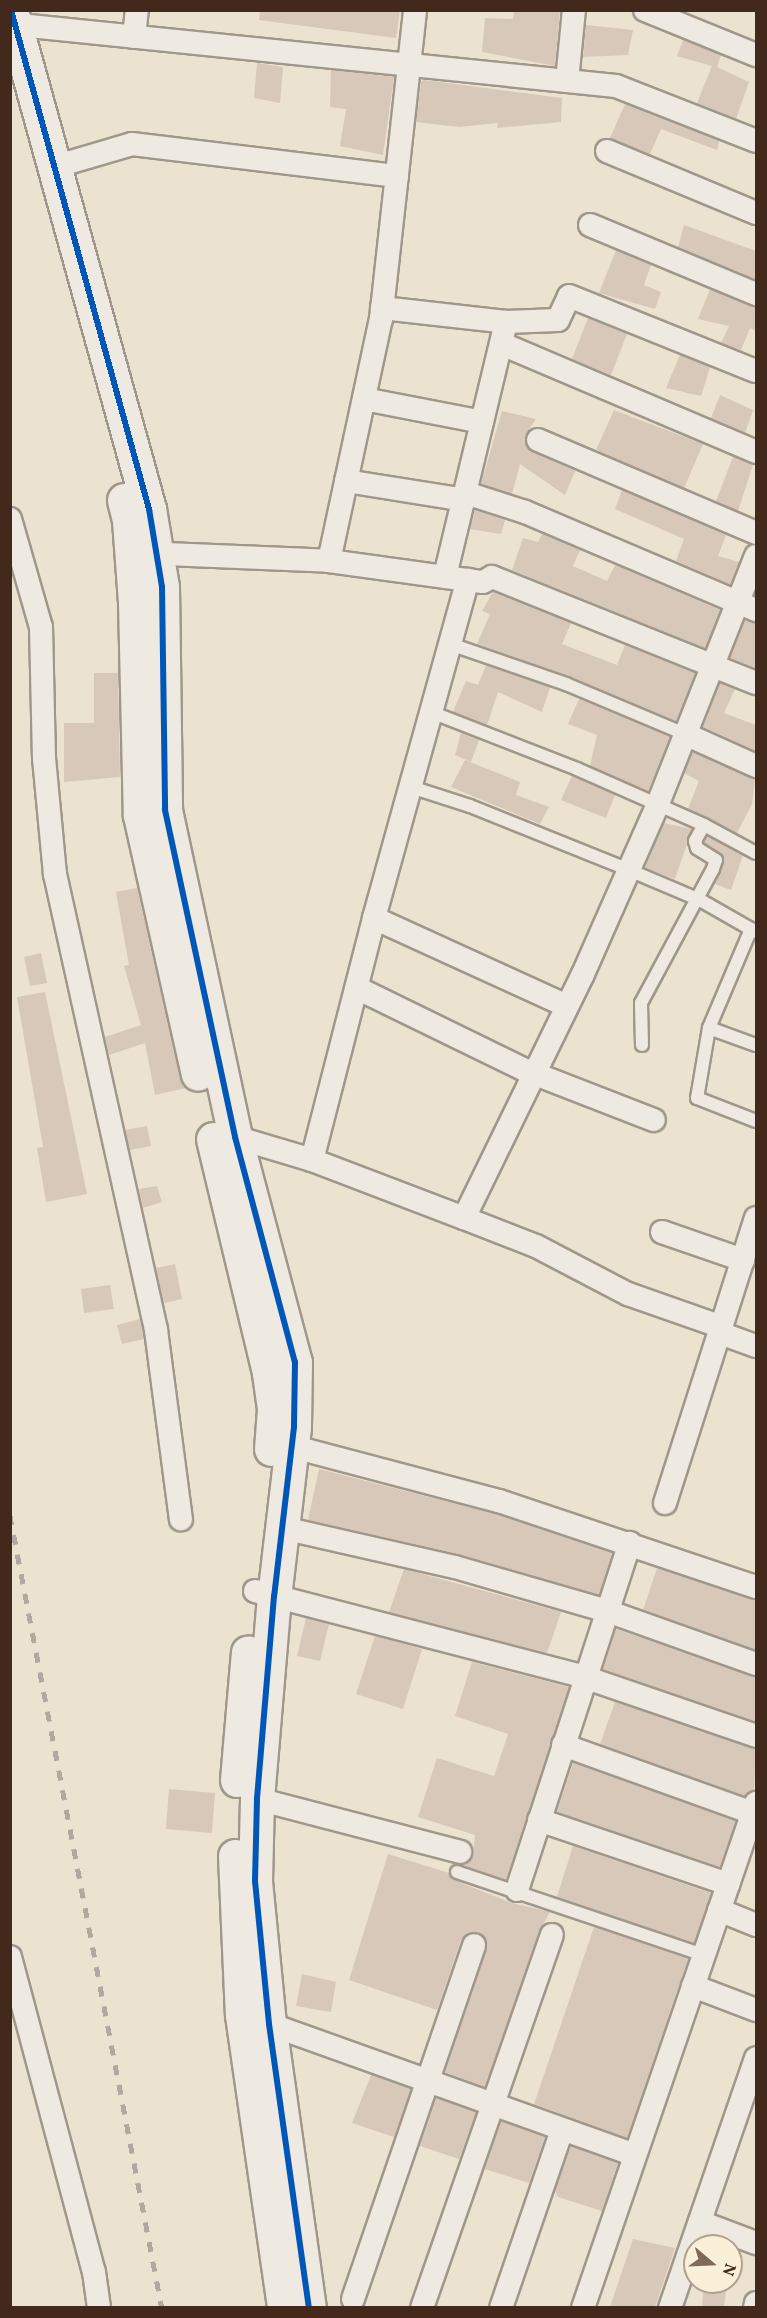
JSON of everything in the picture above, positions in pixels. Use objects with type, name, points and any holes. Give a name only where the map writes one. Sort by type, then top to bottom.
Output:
[{"type":"street","points":[[134,37],[137,10]]},
{"type":"street","points":[[329,561],[382,308],[415,10]]},
{"type":"street","points":[[567,81],[574,10]]},
{"type":"street","points":[[645,10],[756,56]]},
{"type":"street","points":[[284,2307],[255,2020],[255,1881],[264,1593],[283,1528],[282,1444],[273,1408],[269,1373],[140,815],[144,552],[148,509],[12,19],[134,37],[409,67],[616,86],[756,141]]},
{"type":"street","points":[[10,84],[129,520],[162,587],[165,810],[235,1137],[295,1362],[297,1394],[282,1444],[264,1593],[240,1714],[234,1901],[309,2307]]},
{"type":"street","points":[[54,167],[132,144],[397,176]]},
{"type":"street","points":[[607,151],[756,213]]},
{"type":"street","points":[[590,225],[756,294]]},
{"type":"street","points":[[382,308],[506,321],[558,320],[569,296],[756,371]]},
{"type":"street","points":[[446,577],[506,321]]},
{"type":"street","points":[[502,344],[756,452]]},
{"type":"street","points":[[364,399],[482,422]]},
{"type":"street","points":[[538,440],[756,533]]},
{"type":"street","points":[[346,481],[465,496],[525,512],[747,606]]},
{"type":"street","points":[[10,519],[41,627],[44,758],[55,874],[156,1330],[181,1519]]},
{"type":"street","points":[[144,552],[329,561],[483,582],[492,577],[756,683]]},
{"type":"street","points":[[464,1218],[567,1006],[629,870],[712,667],[747,606],[756,556]]},
{"type":"street","points":[[312,1160],[359,989],[374,918],[468,580]]},
{"type":"street","points":[[685,734],[756,766]]},
{"type":"street","points":[[374,918],[567,1006]]},
{"type":"street","points":[[359,989],[534,1072],[654,1120]]},
{"type":"street","points":[[235,1137],[312,1160],[536,1246],[628,1294],[756,1346]]},
{"type":"street","points":[[666,1503],[756,1218]]},
{"type":"street","points":[[662,1232],[743,1260]]},
{"type":"street","points":[[282,1444],[499,1501],[756,1587]]},
{"type":"street","points":[[283,1528],[455,1567],[607,1611],[756,1664]]},
{"type":"street","points":[[517,1890],[584,1677],[630,1543]]},
{"type":"street","points":[[264,1593],[584,1677],[756,1736]]},
{"type":"street","points":[[563,1745],[755,1808],[749,1847],[728,1884],[633,2154],[583,2307]]},
{"type":"street","points":[[257,1799],[459,1862]]},
{"type":"street","points":[[539,1820],[728,1884]]},
{"type":"street","points":[[719,1911],[756,1925]]},
{"type":"street","points":[[422,2307],[552,1935]]},
{"type":"street","points":[[353,2299],[474,1945]]},
{"type":"street","points":[[10,1957],[94,2272],[99,2307]]},
{"type":"street","points":[[693,1986],[756,2010]]},
{"type":"street","points":[[255,2020],[427,2083],[633,2154]]},
{"type":"street","points":[[670,2307],[756,2058]]},
{"type":"street","points":[[501,2307],[562,2130]]},
{"type":"street","points":[[700,2222],[756,2243]]},
{"type":"street","points":[[755,2307],[756,2303]]},
{"type":"lane","points":[[450,644],[566,684],[685,734]]},
{"type":"lane","points":[[431,712],[577,769],[704,825],[756,853]]},
{"type":"lane","points":[[411,787],[470,806],[629,870],[700,900],[754,930],[709,1028],[697,1098],[756,1121]]},
{"type":"lane","points":[[642,1045],[641,1003],[700,900],[716,860],[697,848],[695,841],[704,825]]},
{"type":"lane","points":[[709,1028],[756,1045]]},
{"type":"lane","points":[[459,1862],[517,1890],[703,1955]]},
{"type":"building","points":[[260,10],[400,10],[396,38],[259,20]]},
{"type":"building","points":[[514,10],[560,10],[555,66],[482,52],[485,18],[513,19]]},
{"type":"building","points":[[586,25],[633,30],[628,55],[583,57]]},
{"type":"building","points":[[683,40],[721,55],[717,67],[749,82],[736,119],[697,103],[712,66],[677,56]]},
{"type":"building","points":[[257,63],[283,67],[280,103],[254,98]]},
{"type":"building","points":[[331,70],[394,77],[383,155],[340,146],[346,109],[330,107]]},
{"type":"building","points":[[424,80],[562,98],[561,122],[497,128],[498,123],[459,127],[416,122],[421,82]]},
{"type":"building","points":[[625,104],[719,141],[717,150],[661,129],[650,154],[610,138]]},
{"type":"building","points":[[684,225],[756,251],[756,280],[678,247]]},
{"type":"building","points":[[616,250],[651,265],[644,285],[661,292],[655,309],[599,293]]},
{"type":"building","points":[[710,289],[756,307],[756,331],[750,328],[741,350],[721,343],[729,326],[698,319]]},
{"type":"building","points":[[588,318],[627,334],[611,375],[572,359]]},
{"type":"building","points":[[680,355],[710,367],[701,396],[666,388]]},
{"type":"building","points":[[720,395],[753,410],[745,433],[711,418]]},
{"type":"building","points":[[614,410],[703,444],[684,488],[596,450]]},
{"type":"building","points":[[502,411],[536,419],[525,435],[528,449],[575,471],[565,495],[520,464],[512,494],[481,484]]},
{"type":"building","points":[[733,457],[753,465],[738,511],[716,501]]},
{"type":"building","points":[[622,490],[726,535],[718,556],[739,562],[730,584],[676,561],[684,539],[615,509]]},
{"type":"building","points":[[475,510],[505,520],[501,534],[470,529]]},
{"type":"building","points":[[542,534],[580,550],[573,566],[607,581],[615,565],[720,610],[705,648],[512,570],[523,538],[538,542]]},
{"type":"building","points":[[493,592],[571,623],[562,644],[617,665],[625,645],[695,673],[676,721],[569,676],[477,644],[490,614],[482,611]]},
{"type":"building","points":[[745,620],[756,623],[756,669],[730,658]]},
{"type":"building","points":[[486,665],[550,687],[542,712],[498,692],[487,725],[453,712],[466,681],[478,685]]},
{"type":"building","points":[[94,673],[118,673],[120,777],[64,782],[64,723],[94,723]]},
{"type":"building","points":[[720,683],[735,689],[724,713],[756,725],[756,751],[703,727]]},
{"type":"building","points":[[579,699],[670,737],[648,791],[590,766],[597,735],[568,724]]},
{"type":"building","points":[[461,733],[479,740],[471,762],[455,755]]},
{"type":"building","points":[[693,752],[755,779],[752,804],[737,833],[688,809],[699,781],[684,773]]},
{"type":"building","points":[[465,760],[520,782],[516,795],[549,807],[540,824],[451,787]]},
{"type":"building","points":[[572,776],[615,795],[606,818],[561,800]]},
{"type":"building","points":[[664,823],[692,829],[675,879],[645,868]]},
{"type":"building","points":[[707,836],[743,855],[731,890],[715,884],[724,859],[704,843]]},
{"type":"building","points":[[137,888],[180,1078],[186,1088],[155,1095],[145,1043],[109,1055],[105,1037],[141,1025],[124,966],[129,965],[116,892]]},
{"type":"building","points":[[41,953],[47,983],[30,986],[24,957]]},
{"type":"building","points":[[45,992],[87,1194],[46,1202],[37,1148],[43,1147],[17,997]]},
{"type":"building","points":[[147,1126],[151,1146],[130,1150],[125,1130]]},
{"type":"building","points":[[157,1186],[162,1202],[143,1208],[139,1189]]},
{"type":"building","points":[[175,1264],[182,1299],[164,1303],[156,1268]]},
{"type":"building","points":[[110,1285],[114,1309],[84,1313],[81,1289]]},
{"type":"building","points":[[140,1319],[144,1339],[122,1344],[117,1325]]},
{"type":"building","points":[[319,1469],[495,1514],[612,1553],[599,1595],[459,1554],[308,1520]]},
{"type":"building","points":[[657,1568],[756,1600],[756,1650],[643,1610]]},
{"type":"building","points":[[404,1569],[561,1612],[547,1653],[389,1612]]},
{"type":"building","points":[[306,1618],[329,1624],[320,1661],[297,1656]]},
{"type":"building","points":[[616,1629],[756,1677],[756,1722],[603,1669]]},
{"type":"building","points":[[375,1636],[422,1649],[403,1709],[356,1694]]},
{"type":"building","points":[[472,1662],[569,1687],[506,1880],[465,1866],[473,1856],[475,1835],[418,1817],[437,1758],[494,1776],[508,1734],[455,1716]]},
{"type":"building","points":[[615,1702],[756,1749],[754,1790],[745,1796],[600,1744]]},
{"type":"building","points":[[573,1763],[736,1821],[720,1867],[557,1812]]},
{"type":"building","points":[[169,1789],[215,1793],[212,1833],[166,1829]]},
{"type":"building","points":[[573,1846],[711,1893],[694,1943],[557,1897]]},
{"type":"building","points":[[388,1854],[449,1873],[454,1880],[512,1903],[550,1912],[539,1931],[485,2087],[445,2072],[487,1949],[484,1936],[472,1932],[461,1940],[437,2010],[349,1980]]},
{"type":"building","points":[[594,1927],[688,1959],[627,2138],[534,2104]]},
{"type":"building","points":[[302,1974],[336,1982],[331,2012],[296,2006]]},
{"type":"building","points":[[371,2075],[411,2089],[394,2137],[352,2123]]},
{"type":"building","points":[[436,2098],[476,2112],[459,2159],[420,2146]]},
{"type":"building","points":[[501,2121],[545,2137],[529,2183],[485,2169]]},
{"type":"building","points":[[571,2146],[618,2163],[602,2211],[558,2197],[555,2191]]},
{"type":"building","points":[[633,2239],[675,2248],[655,2307],[610,2307]]},
{"type":"building","points":[[703,2294],[726,2294],[724,2307],[702,2307]]},
{"type":"railway","points":[[10,1515],[162,2308]]},
{"type":"cycle path","points":[[11,10],[149,509],[162,587],[165,810],[235,1137],[295,1362],[294,1427],[274,1596],[257,1799],[255,1881],[269,2024],[309,2308]]}]
